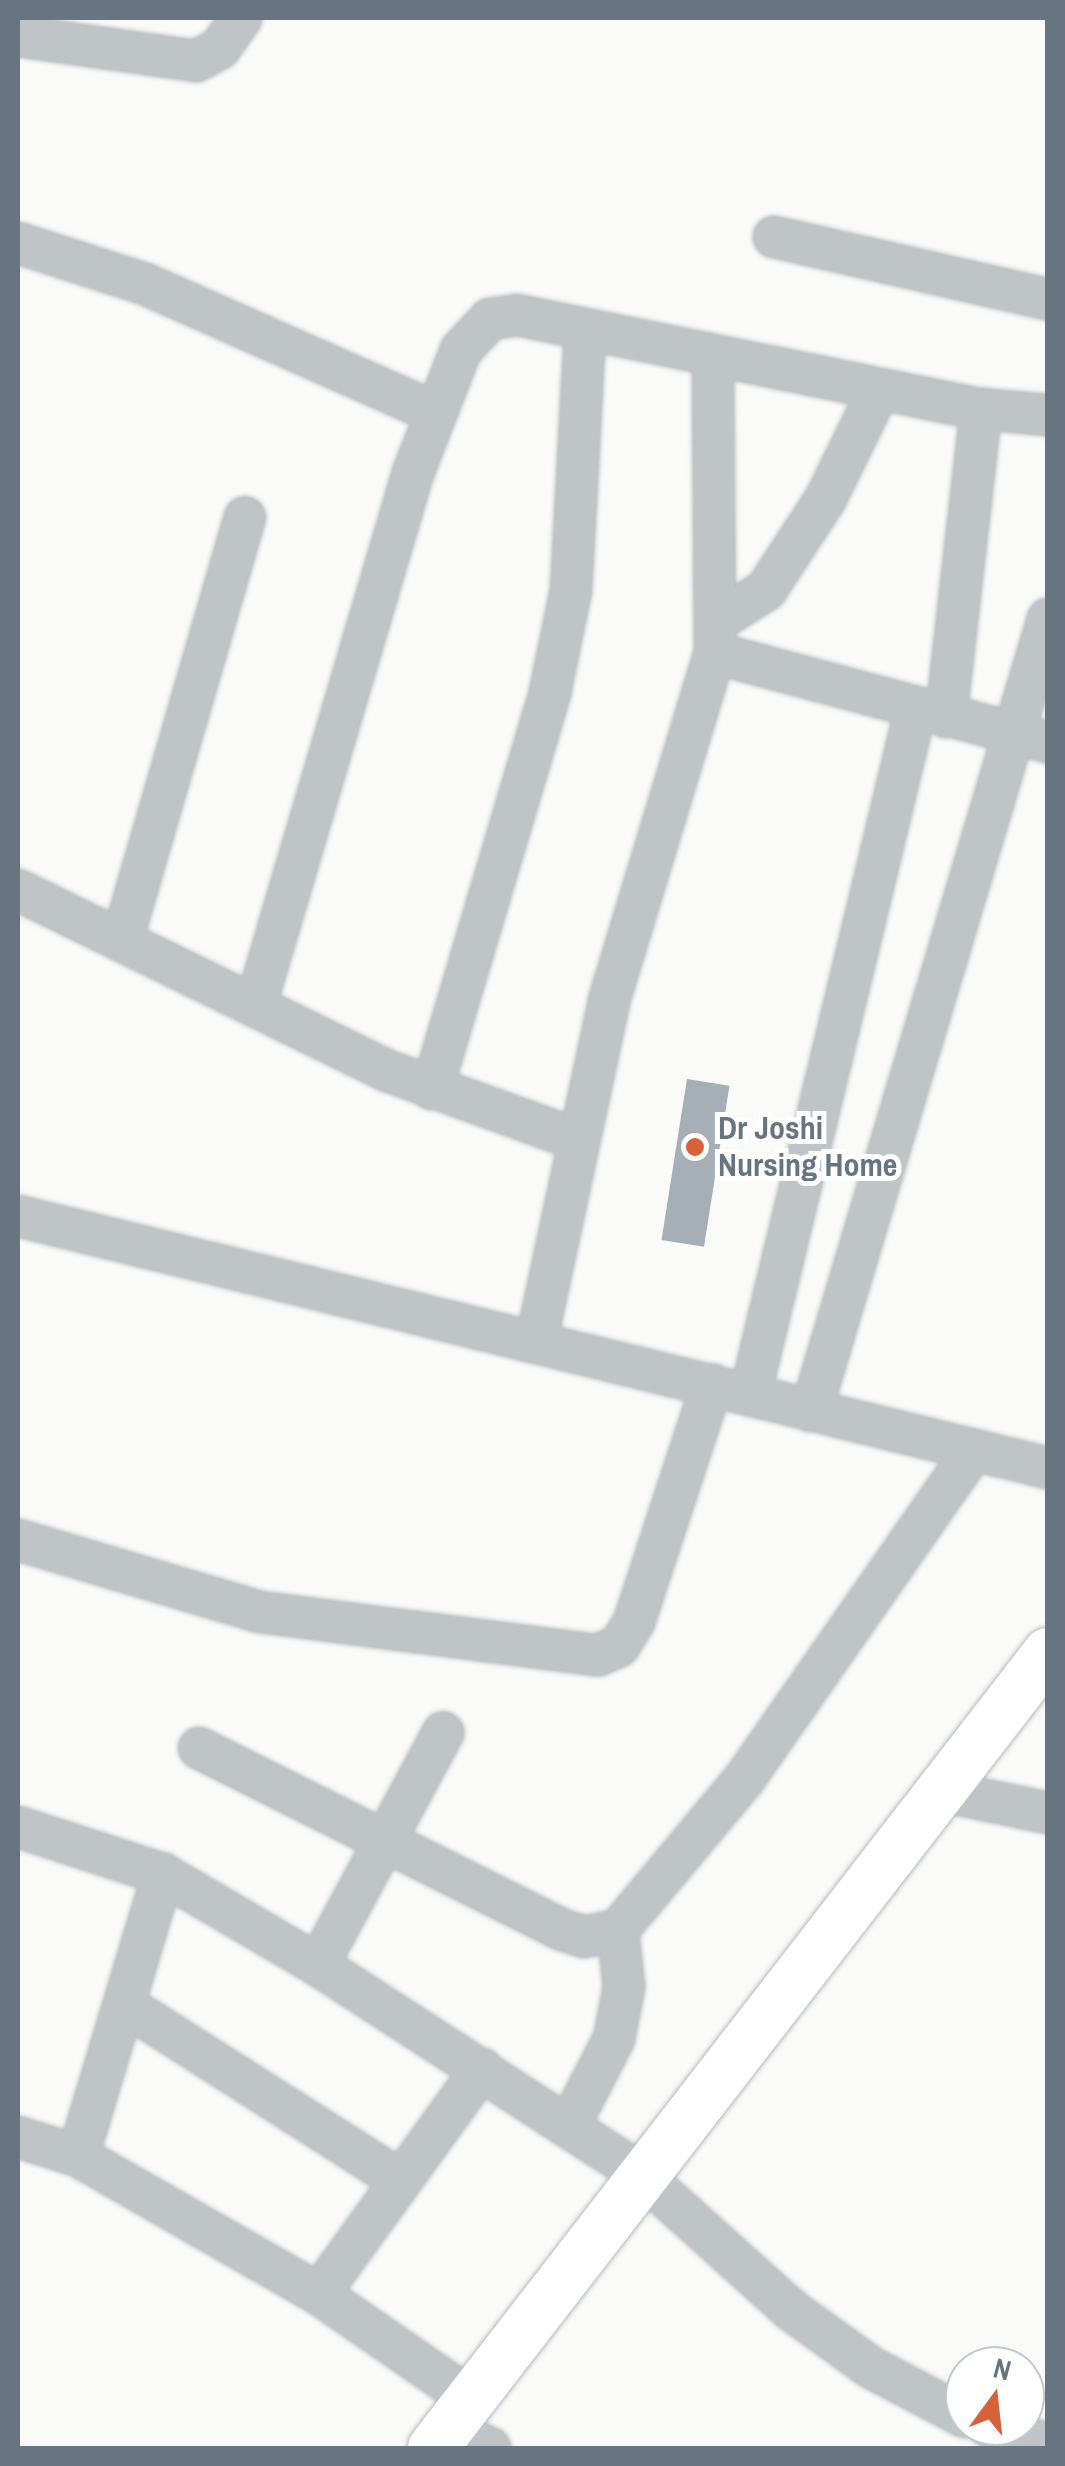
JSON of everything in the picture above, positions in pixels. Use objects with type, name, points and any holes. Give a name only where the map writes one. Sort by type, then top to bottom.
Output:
[{"type":"main road","points":[[460,2431],[639,2173],[936,1790],[1048,1653]]},
{"type":"street","points":[[18,36],[196,62],[220,48],[240,18]]},
{"type":"street","points":[[774,237],[1048,299]]},
{"type":"street","points":[[18,243],[145,284],[436,413]]},
{"type":"street","points":[[256,1004],[436,413],[470,334],[490,318],[517,314],[879,390],[981,409],[1048,416]]},
{"type":"street","points":[[432,1089],[568,608],[585,331]]},
{"type":"street","points":[[537,1338],[576,1139],[716,638],[713,357]]},
{"type":"street","points":[[716,638],[766,590],[824,500],[879,390]]},
{"type":"street","points":[[18,1540],[260,1612],[598,1655],[618,1646],[634,1622],[731,1390],[931,713],[981,409]]},
{"type":"street","points":[[123,937],[245,516]]},
{"type":"street","points":[[812,1411],[1032,738],[1048,618]]},
{"type":"street","points":[[716,638],[931,713],[1032,738]]},
{"type":"street","points":[[18,890],[123,937],[432,1089],[576,1139]]},
{"type":"street","points":[[18,1216],[537,1338],[1048,1468]]},
{"type":"street","points":[[199,1748],[560,1929],[584,1937],[618,1930],[745,1778],[973,1452]]},
{"type":"street","points":[[318,1965],[388,1842],[443,1733]]},
{"type":"street","points":[[936,1790],[1048,1813]]},
{"type":"street","points":[[18,1827],[162,1874],[318,1965],[639,2173],[790,2309],[870,2367],[945,2406]]},
{"type":"street","points":[[78,2156],[162,1874]]},
{"type":"street","points":[[568,2126],[614,2038],[624,1987],[618,1930]]},
{"type":"street","points":[[125,2005],[400,2180]]},
{"type":"street","points":[[320,2294],[482,2069]]},
{"type":"street","points":[[18,2138],[78,2156],[320,2294],[460,2431]]},
{"type":"building","points":[[687,1079],[729,1086],[704,1247],[662,1240]]},
{"type":"place","name":"Dr Joshi Nursing Home","points":[[695,1147]]}]
